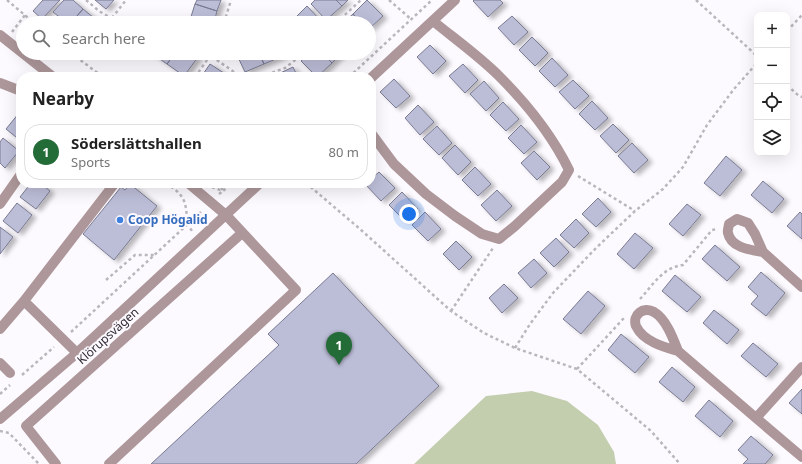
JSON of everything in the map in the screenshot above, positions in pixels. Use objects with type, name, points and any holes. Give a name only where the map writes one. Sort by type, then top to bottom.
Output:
[{"type":"street","points":[[376,73],[455,0]]},
{"type":"street","points":[[376,140],[394,164],[426,194],[482,234],[499,239],[562,182],[569,170],[559,150],[529,109],[499,76],[433,21]]},
{"type":"street","points":[[0,35],[16,48]]},
{"type":"street","points":[[32,60],[47,72]]},
{"type":"street","points":[[0,83],[16,89]]},
{"type":"street","points":[[0,204],[16,181]]},
{"type":"street","points":[[0,329],[24,301],[111,188]]},
{"type":"street","points":[[109,464],[296,290],[226,215],[194,188]]},
{"type":"street","name":"Klörupsvägen","points":[[0,419],[77,353],[255,188]]},
{"type":"street","points":[[763,252],[744,249],[732,240],[728,233],[729,224],[737,219],[748,223],[763,252],[802,287]]},
{"type":"street","name":"Klörupsvägen","points":[[56,464],[26,426],[242,232]]},
{"type":"street","points":[[24,301],[77,353]]},
{"type":"street","points":[[678,351],[673,337],[664,322],[654,312],[645,309],[638,312],[635,318],[636,326],[644,336],[661,347],[678,351],[802,457]]},
{"type":"street","points":[[0,363],[14,376]]},
{"type":"street","points":[[756,418],[802,367]]},
{"type":"path","points":[[7,0],[26,16]]},
{"type":"path","points":[[86,0],[108,16]]},
{"type":"path","points":[[113,16],[126,0]]},
{"type":"path","points":[[226,16],[231,0]]},
{"type":"path","points":[[344,16],[361,0]]},
{"type":"path","points":[[389,0],[412,20]]},
{"type":"path","points":[[376,53],[432,0]]},
{"type":"path","points":[[696,0],[754,53]]},
{"type":"path","points":[[790,28],[802,15]]},
{"type":"path","points":[[80,60],[96,72]]},
{"type":"path","points":[[198,72],[207,60]]},
{"type":"path","points":[[219,60],[234,72]]},
{"type":"path","points":[[274,72],[285,68],[295,60]]},
{"type":"path","points":[[355,72],[368,60]]},
{"type":"path","points":[[515,348],[530,324],[553,293],[596,248],[635,211],[663,189],[682,167],[706,126],[734,89],[754,66]]},
{"type":"path","points":[[790,88],[798,96],[802,97]]},
{"type":"path","points":[[569,170],[635,211]]},
{"type":"path","points":[[172,188],[180,194],[184,201],[188,225],[199,240]]},
{"type":"path","points":[[216,188],[223,190]]},
{"type":"path","points":[[14,376],[63,339],[188,225],[226,188]]},
{"type":"path","points":[[312,188],[451,311],[484,333],[515,348],[577,369],[651,431],[680,464]]},
{"type":"path","points":[[636,303],[665,271],[674,266],[683,265],[712,230],[729,224]]},
{"type":"path","points":[[451,311],[499,239]]},
{"type":"path","points":[[106,280],[135,255],[154,255]]},
{"type":"path","points":[[577,369],[627,314]]},
{"type":"path","points":[[0,394],[12,384]]},
{"type":"path","points":[[0,431],[9,434],[38,464]]},
{"type":"green space","points":[[532,391],[567,401],[598,425],[614,452],[616,464],[414,464],[486,396]]},
{"type":"building","points":[[43,0],[60,0],[45,16],[39,16],[33,11]]},
{"type":"building","points":[[64,0],[73,0],[83,9],[77,16],[58,16],[53,12]]},
{"type":"building","points":[[95,0],[114,0],[106,9]]},
{"type":"building","points":[[197,0],[221,0],[217,11],[195,4]]},
{"type":"building","points":[[315,0],[336,0],[342,6],[331,16],[322,16],[311,4]]},
{"type":"building","points":[[336,0],[348,0],[342,6]]},
{"type":"building","points":[[367,0],[383,16],[376,22],[376,16],[355,16],[353,14]]},
{"type":"building","points":[[500,0],[503,3],[488,17],[473,1]]},
{"type":"building","points":[[195,4],[217,11],[216,16],[191,16]]},
{"type":"building","points":[[307,6],[316,16],[297,16]]},
{"type":"building","points":[[83,9],[92,16],[77,16]]},
{"type":"building","points":[[512,16],[528,32],[514,45],[498,28]]},
{"type":"building","points":[[532,37],[548,53],[535,66],[519,50]]},
{"type":"building","points":[[430,45],[446,61],[433,74],[417,57]]},
{"type":"building","points":[[552,58],[568,75],[555,87],[539,71]]},
{"type":"building","points":[[161,60],[170,60],[167,64]]},
{"type":"building","points":[[170,60],[196,60],[187,72],[178,72],[167,64]]},
{"type":"building","points":[[239,60],[262,60],[264,64],[245,72]]},
{"type":"building","points":[[262,60],[274,60],[264,64]]},
{"type":"building","points":[[329,60],[332,63],[322,72],[312,72],[301,61]]},
{"type":"building","points":[[210,64],[222,72],[204,72]]},
{"type":"building","points":[[463,64],[478,80],[465,93],[449,76]]},
{"type":"building","points":[[293,67],[296,72],[282,72]]},
{"type":"building","points":[[394,79],[410,96],[396,108],[380,92]]},
{"type":"building","points":[[573,80],[589,96],[575,109],[559,92]]},
{"type":"building","points":[[484,81],[499,98],[486,111],[470,94]]},
{"type":"building","points":[[592,101],[608,118],[595,130],[579,114]]},
{"type":"building","points":[[503,102],[519,119],[506,131],[490,115]]},
{"type":"building","points":[[418,105],[434,122],[420,135],[405,118]]},
{"type":"building","points":[[16,117],[16,137],[6,129]]},
{"type":"building","points":[[613,124],[629,140],[616,153],[600,136]]},
{"type":"building","points":[[521,125],[537,142],[524,154],[508,138]]},
{"type":"building","points":[[437,126],[452,143],[439,155],[423,139]]},
{"type":"building","points":[[3,138],[16,149],[16,155],[5,168],[0,163],[0,142]]},
{"type":"building","points":[[632,143],[648,160],[634,173],[618,156]]},
{"type":"building","points":[[455,145],[471,162],[458,175],[442,158]]},
{"type":"building","points":[[534,151],[550,167],[537,180],[521,163]]},
{"type":"building","points":[[726,156],[742,170],[720,196],[704,183]]},
{"type":"building","points":[[475,167],[491,184],[478,196],[462,180]]},
{"type":"building","points":[[379,172],[395,188],[381,201],[369,188],[376,188],[376,175]]},
{"type":"building","points":[[763,181],[784,199],[772,213],[751,195]]},
{"type":"building","points":[[27,188],[46,188],[50,191],[36,209],[20,197]]},
{"type":"building","name":"Coop Högalid","points":[[120,188],[125,190],[127,188],[135,188],[157,206],[114,260],[83,234]]},
{"type":"building","points":[[497,190],[512,206],[496,221],[481,205]]},
{"type":"building","points":[[402,192],[418,209],[405,221],[389,205]]},
{"type":"building","points":[[598,198],[611,212],[596,227],[582,214]]},
{"type":"building","points":[[17,203],[32,215],[18,233],[3,221]]},
{"type":"building","points":[[687,204],[701,215],[683,236],[669,224]]},
{"type":"building","points":[[425,212],[441,229],[428,241],[412,225]]},
{"type":"building","points":[[800,212],[802,214],[802,239],[787,226]]},
{"type":"building","points":[[576,219],[589,233],[574,248],[560,235]]},
{"type":"building","points":[[0,227],[13,237],[0,254]]},
{"type":"building","points":[[635,233],[653,248],[634,269],[617,254]]},
{"type":"building","points":[[556,238],[569,252],[554,267],[540,253]]},
{"type":"building","points":[[456,241],[472,257],[459,270],[443,254]]},
{"type":"building","points":[[715,245],[740,267],[727,281],[702,259]]},
{"type":"building","points":[[534,259],[547,273],[531,288],[518,273]]},
{"type":"building","points":[[761,272],[785,293],[766,316],[751,304],[758,296],[748,287]]},
{"type":"building","points":[[333,273],[439,386],[356,464],[151,464],[279,345],[268,334]]},
{"type":"building","points":[[675,275],[701,297],[687,312],[662,291]]},
{"type":"building","points":[[504,284],[518,298],[502,313],[489,298]]},
{"type":"building","points":[[588,291],[605,306],[581,334],[563,319]]},
{"type":"building","points":[[714,310],[739,330],[727,344],[703,323]]},
{"type":"building","points":[[621,334],[649,357],[635,373],[608,350]]},
{"type":"building","points":[[753,343],[778,364],[766,377],[741,356]]},
{"type":"building","points":[[672,367],[695,387],[683,402],[659,382]]},
{"type":"building","points":[[802,389],[802,414],[789,403]]},
{"type":"building","points":[[709,400],[733,421],[720,437],[695,416]]},
{"type":"building","points":[[751,436],[773,455],[765,464],[743,464],[748,459],[738,450]]},
{"type":"place","name":"Coop Högalid","points":[[120,220]]},
{"type":"place","name":"Söderslättshallen","points":[[339,365]]}]
